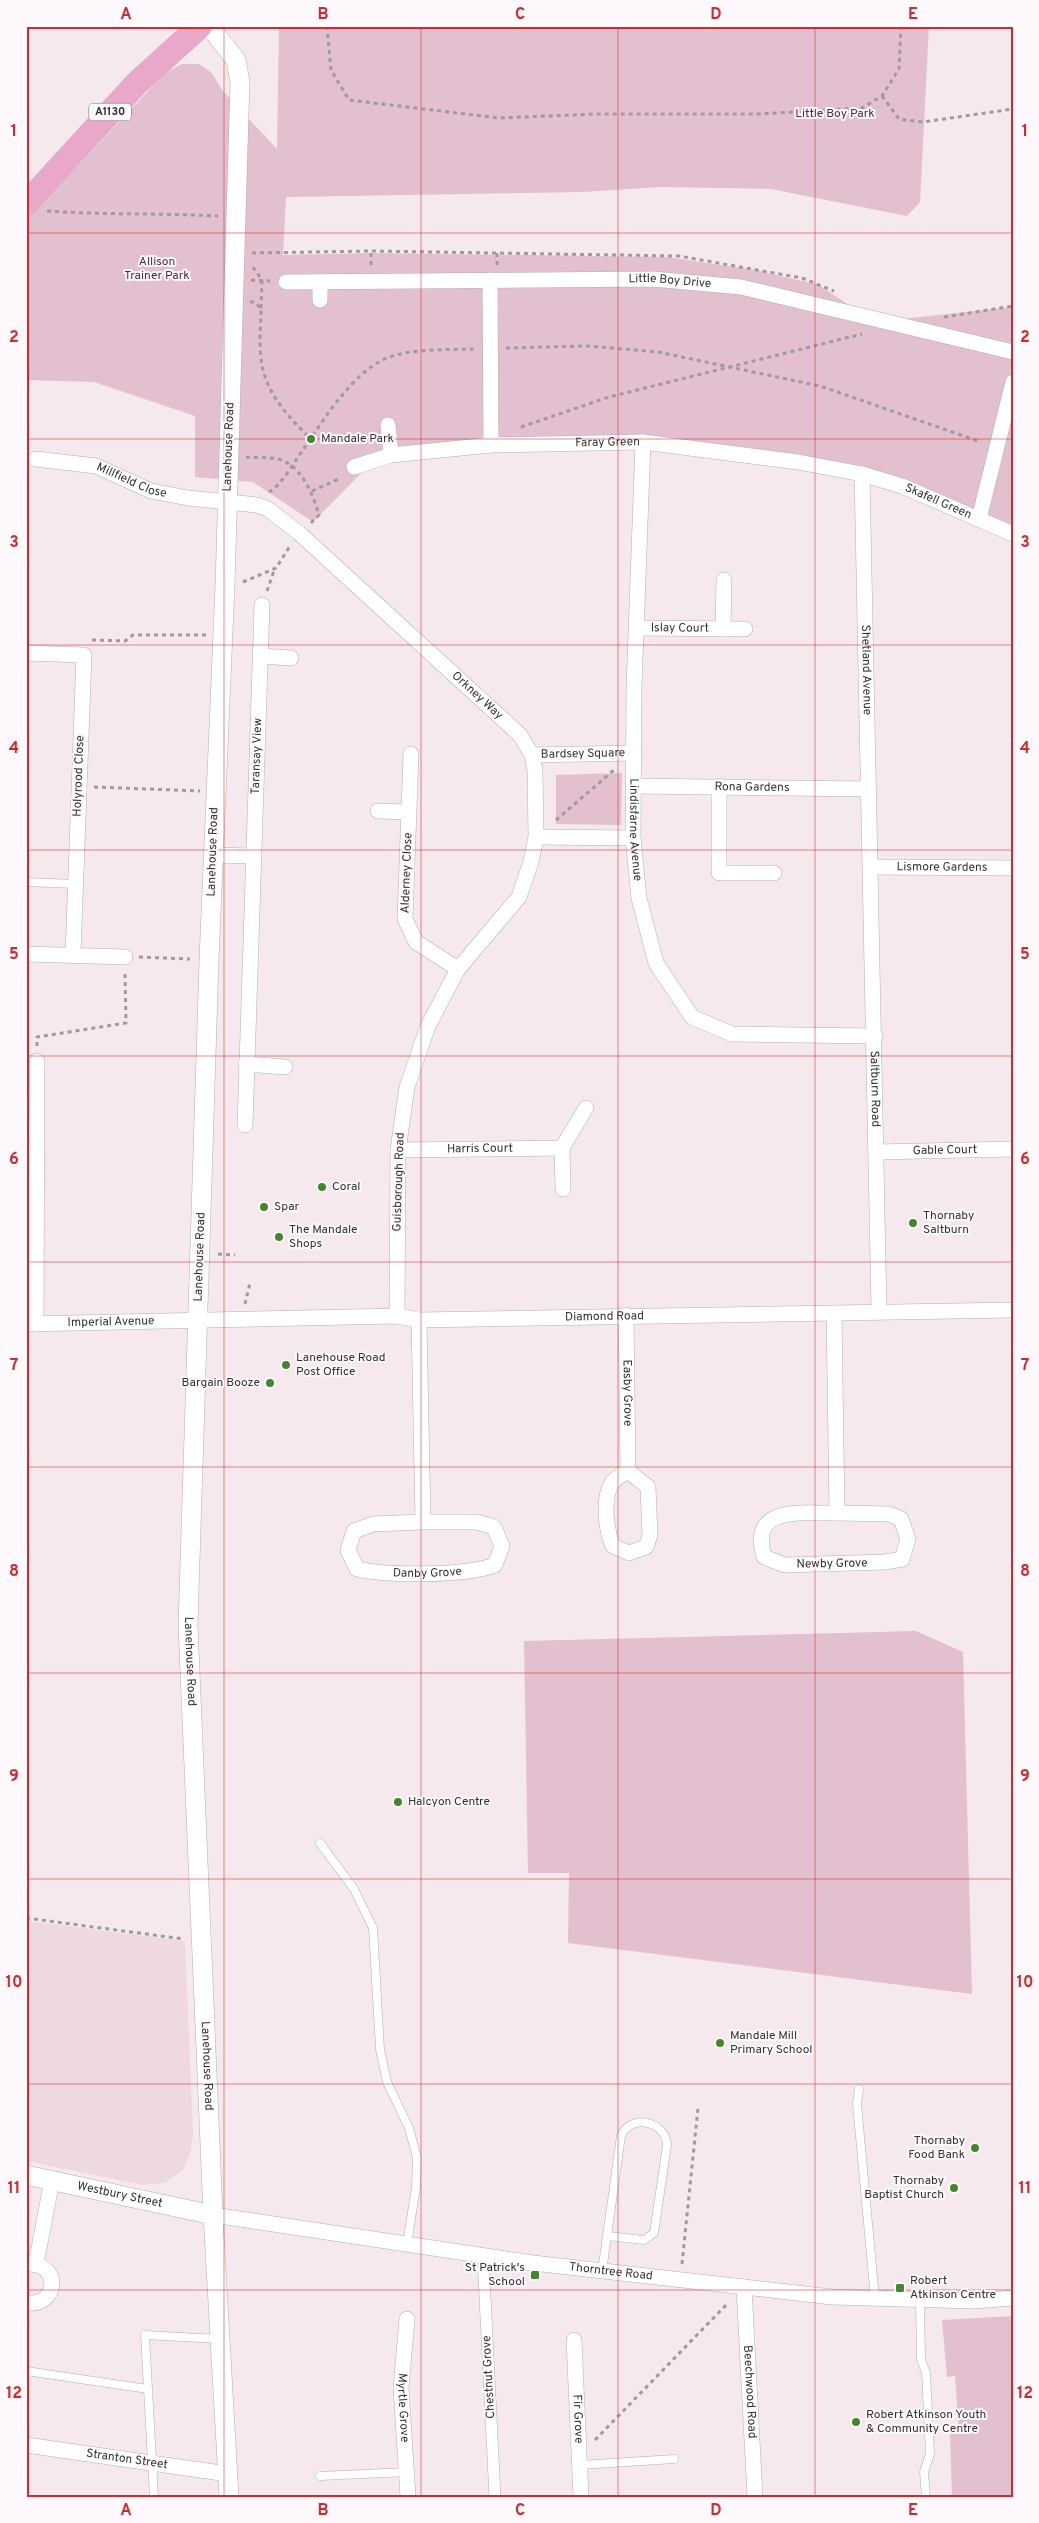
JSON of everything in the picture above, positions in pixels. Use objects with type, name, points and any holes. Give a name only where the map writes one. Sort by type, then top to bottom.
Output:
[{"type":"main road","name":"A1130","points":[[36,207],[137,83],[200,26]]},
{"type":"street","name":"Lanehouse Road","points":[[209,26],[236,60],[240,82],[223,635],[208,960],[188,1625],[213,2215],[229,2497]]},
{"type":"street","name":"Little Boy Drive","points":[[286,282],[653,279],[706,283],[750,289],[1013,352]]},
{"type":"street","points":[[490,280],[491,445]]},
{"type":"street","points":[[320,282],[320,300]]},
{"type":"street","points":[[979,519],[1012,388]]},
{"type":"street","points":[[388,425],[391,455]]},
{"type":"street","name":"Faray Green","points":[[354,467],[391,455],[491,445],[643,442],[798,462],[862,474]]},
{"type":"street","name":"Lindisfarne Avenue","points":[[643,442],[636,628],[633,838],[639,898],[656,963],[692,1017],[732,1034],[875,1036]]},
{"type":"street","name":"Millfield Close","points":[[36,459],[96,466],[151,491],[227,502]]},
{"type":"street","name":"Skafell Green","points":[[862,474],[902,486],[1013,534]]},
{"type":"street","name":"Shetland Avenue","points":[[862,474],[868,789],[872,867]]},
{"type":"street","name":"Orkney Way","points":[[227,502],[257,505],[268,509],[299,533],[520,735],[532,755],[535,770],[536,837],[531,862],[519,897],[458,969]]},
{"type":"street","name":"Islay Court","points":[[723,629],[724,580]]},
{"type":"street","name":"Taransay View","points":[[244,1125],[262,605]]},
{"type":"street","name":"Islay Court","points":[[636,628],[745,629]]},
{"type":"street","points":[[26,653],[84,655]]},
{"type":"street","name":"Holyrood Close","points":[[73,955],[84,655]]},
{"type":"street","points":[[260,656],[291,658]]},
{"type":"street","name":"Alderney Close","points":[[411,754],[405,920],[416,942],[458,969]]},
{"type":"street","name":"Bardsey Square","points":[[532,755],[634,754]]},
{"type":"street","name":"Rona Gardens","points":[[634,786],[868,789]]},
{"type":"street","points":[[719,786],[719,874],[774,873]]},
{"type":"street","points":[[378,811],[408,812]]},
{"type":"street","points":[[536,837],[633,838]]},
{"type":"street","points":[[213,855],[253,856]]},
{"type":"street","name":"Lismore Gardens","points":[[872,867],[1013,868]]},
{"type":"street","name":"Saltburn Road","points":[[872,867],[879,1311]]},
{"type":"street","points":[[26,954],[125,957]]},
{"type":"street","name":"Guisborough Road","points":[[397,1316],[398,1150],[407,1087],[428,1026],[458,969]]},
{"type":"street","points":[[31,1324],[36,1061]]},
{"type":"street","points":[[246,1064],[285,1067]]},
{"type":"street","points":[[563,1189],[562,1148],[586,1108]]},
{"type":"street","name":"Harris Court","points":[[398,1150],[562,1148]]},
{"type":"street","name":"Gable Court","points":[[876,1152],[1013,1149]]},
{"type":"street","name":"Diamond Road","points":[[197,1322],[397,1316],[420,1320],[626,1315],[1013,1310]]},
{"type":"street","points":[[834,1313],[837,1513]]},
{"type":"street","name":"Easby Grove","points":[[626,1315],[628,1471]]},
{"type":"street","points":[[420,1320],[422,1522]]},
{"type":"street","name":"Imperial Avenue","points":[[31,1324],[197,1322]]},
{"type":"street","points":[[628,1471],[648,1487],[650,1535],[646,1547],[629,1553],[613,1546],[608,1536],[607,1493],[613,1481],[628,1471]]},
{"type":"street","name":"Newby Grove","points":[[837,1513],[889,1514],[902,1519],[908,1539],[902,1559],[885,1562],[785,1565],[764,1557],[760,1540],[765,1526],[777,1515],[837,1513]]},
{"type":"street","name":"Danby Grove","points":[[422,1522],[477,1522],[494,1527],[502,1546],[495,1565],[478,1571],[376,1573],[357,1569],[348,1550],[354,1531],[373,1524],[422,1522]]},
{"type":"street","name":"Westbury Street","points":[[26,2175],[213,2215]]},
{"type":"street","points":[[26,2303],[41,2302],[49,2295],[53,2285],[50,2274],[44,2267],[31,2264],[52,2180]]},
{"type":"street","name":"Thorntree Road","points":[[213,2215],[483,2256],[744,2287],[876,2300],[973,2301],[1013,2298]]},
{"type":"street","name":"Chestnut Grove","points":[[483,2256],[495,2497]]},
{"type":"street","name":"Beechwood Road","points":[[744,2287],[755,2497]]},
{"type":"street","name":"Myrtle Grove","points":[[407,2319],[401,2388],[408,2497]]},
{"type":"street","name":"Fir Grove","points":[[574,2340],[581,2497]]},
{"type":"street","name":"Stranton Street","points":[[26,2444],[228,2474]]},
{"type":"lane","points":[[26,882],[75,884]]},
{"type":"lane","points":[[320,1843],[354,1889],[373,1928],[382,2057],[387,2082],[409,2128],[417,2158],[416,2187],[407,2244]]},
{"type":"lane","points":[[859,2089],[857,2104],[876,2300]]},
{"type":"lane","points":[[602,2271],[621,2136],[624,2128],[631,2123],[654,2125],[662,2130],[666,2137],[667,2145],[654,2233],[644,2240],[607,2236]]},
{"type":"lane","points":[[920,2301],[920,2358],[926,2373],[930,2454],[924,2472],[926,2497]]},
{"type":"lane","points":[[154,2497],[145,2335],[220,2339]]},
{"type":"lane","points":[[26,2371],[148,2389]]},
{"type":"lane","points":[[579,2461],[674,2459]]},
{"type":"lane","points":[[320,2476],[407,2472]]},
{"type":"path","points":[[327,26],[331,70],[349,100],[499,118],[596,114],[758,114],[862,108],[882,96],[899,69],[901,26]]},
{"type":"path","points":[[882,96],[898,119],[923,122],[1013,109]]},
{"type":"path","points":[[36,207],[109,215],[236,216]]},
{"type":"path","points":[[248,260],[262,280],[260,358],[266,382],[291,420],[310,439]]},
{"type":"path","points":[[235,279],[286,282]]},
{"type":"path","points":[[234,301],[255,302],[261,309]]},
{"type":"path","points":[[937,319],[1013,306]]},
{"type":"path","points":[[491,445],[525,425],[609,397],[899,325]]},
{"type":"path","points":[[257,505],[258,489],[271,492],[343,395],[370,367],[388,358],[419,352],[586,346],[658,352],[726,368],[820,386],[969,439],[997,445]]},
{"type":"path","points":[[312,491],[350,474],[354,467]]},
{"type":"path","points":[[262,605],[276,568]]},
{"type":"path","points":[[84,655],[91,640],[126,641],[133,635],[223,635]]},
{"type":"path","points":[[536,837],[634,754]]},
{"type":"path","points":[[78,786],[215,792]]},
{"type":"path","points":[[36,1061],[37,1037],[126,1023],[125,957],[208,960]]},
{"type":"path","points":[[26,1918],[201,1941]]},
{"type":"path","points":[[680,2280],[698,2108]]},
{"type":"path","points":[[579,2461],[744,2287]]},
{"type":"shaded area","points":[[26,1921],[185,1941],[193,2133],[191,2151],[183,2170],[165,2183],[143,2185],[26,2161]]},
{"type":"green space","name":"Allison Trainer Park","points":[[279,26],[929,26],[920,202],[907,216],[771,189],[661,187],[583,192],[286,197],[283,255],[369,253],[667,257],[755,270],[819,285],[850,306],[901,319],[1013,307],[1013,534],[862,474],[643,442],[380,454],[313,522],[253,482],[195,477],[195,416],[94,382],[26,380],[26,221],[165,73],[182,64],[199,64],[212,73],[222,90],[277,149]]},
{"type":"green space","points":[[622,773],[621,825],[556,824],[556,775]]},
{"type":"green space","points":[[916,1631],[963,1652],[972,1994],[568,1943],[569,1873],[528,1873],[524,1641]]},
{"type":"green space","points":[[1013,2316],[1013,2497],[952,2497],[950,2434],[959,2433],[955,2376],[947,2377],[942,2320]]},
{"type":"place","name":"Mandale Park","points":[[311,439]]},
{"type":"place","name":"Coral","points":[[322,1187]]},
{"type":"place","name":"Spar","points":[[264,1207]]},
{"type":"place","name":"Thornaby Saltburn","points":[[913,1223]]},
{"type":"place","name":"The Mandale Shops","points":[[279,1237]]},
{"type":"place","name":"Lanehouse Road Post Office","points":[[286,1365]]},
{"type":"place","name":"Bargain Booze","points":[[270,1383]]},
{"type":"place","name":"Halcyon Centre","points":[[398,1802]]},
{"type":"place","name":"Mandale Mill Primary School","points":[[720,2043]]},
{"type":"place","name":"Thornaby Food Bank","points":[[975,2148]]},
{"type":"place","name":"Thornaby Baptist Church","points":[[954,2188]]},
{"type":"place","name":"St Patrick's School","points":[[535,2275]]},
{"type":"place","name":"Robert Atkinson Centre","points":[[900,2288]]},
{"type":"place","name":"Robert Atkinson Youth & Community Centre","points":[[856,2422]]},
{"type":"park label","name":"Little Boy Park","points":[[835,114]]}]
